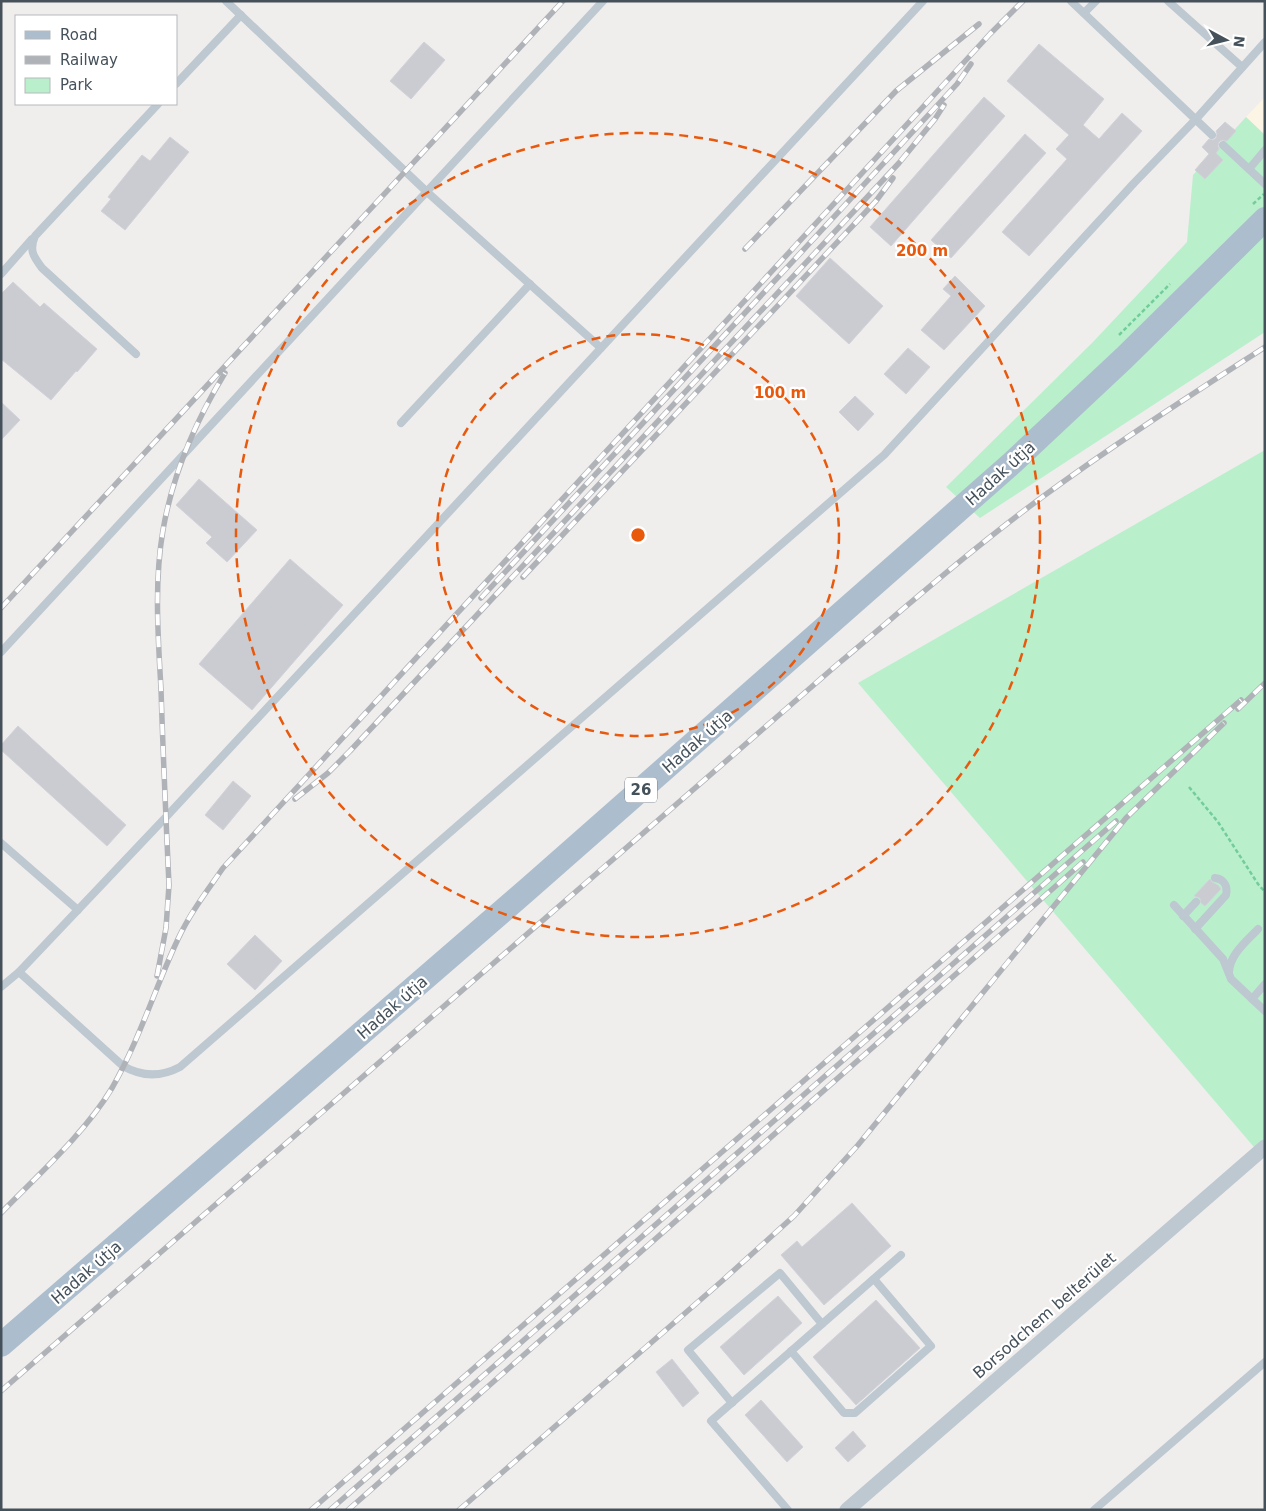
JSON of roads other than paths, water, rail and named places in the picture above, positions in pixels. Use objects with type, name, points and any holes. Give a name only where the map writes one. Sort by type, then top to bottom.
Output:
[{"type":"main road","name":"Hadak útja","points":[[1,1345],[528,889],[1012,463],[1124,358],[1265,219]]},
{"type":"street","name":"Borsodchem belterület","points":[[847,1510],[1265,1147]]},
{"type":"lane","points":[[226,1],[427,192],[601,348]]},
{"type":"lane","points":[[1,652],[603,1]]},
{"type":"lane","points":[[1,988],[19,972],[78,910],[923,1]]},
{"type":"lane","points":[[1071,1],[1212,135]]},
{"type":"lane","points":[[1084,14],[1096,1]]},
{"type":"lane","points":[[1168,1],[1242,67]]},
{"type":"lane","points":[[178,82],[241,15]]},
{"type":"lane","points":[[19,972],[123,1066],[140,1074],[152,1075],[180,1068],[884,455],[1265,42]]},
{"type":"lane","points":[[1,274],[157,105]]},
{"type":"lane","points":[[1223,145],[1265,184]]},
{"type":"lane","points":[[1249,168],[1265,150]]},
{"type":"lane","points":[[36,236],[32,244],[32,252],[42,268],[136,354]]},
{"type":"lane","points":[[401,423],[530,284]]},
{"type":"lane","points":[[1,843],[78,910]]},
{"type":"lane","points":[[1196,929],[1226,895],[1226,884],[1222,880],[1215,878]]},
{"type":"lane","points":[[1183,916],[1196,902]]},
{"type":"lane","points":[[1174,905],[1223,959],[1231,979],[1265,1011]]},
{"type":"lane","points":[[1229,972],[1233,956],[1258,930]]},
{"type":"lane","points":[[1252,999],[1265,984]]},
{"type":"lane","points":[[788,1510],[711,1421],[901,1255]]},
{"type":"lane","points":[[732,1403],[688,1350],[780,1273],[822,1324]]},
{"type":"lane","points":[[791,1351],[844,1413],[855,1413],[931,1346],[874,1279]]},
{"type":"lane","points":[[1094,1510],[1265,1362]]},
{"type":"railway","points":[[1,608],[563,1]]},
{"type":"railway","points":[[1,1213],[75,1137],[112,1088],[139,1033],[183,929],[223,868],[990,34],[1023,1]]},
{"type":"railway","points":[[745,249],[896,91],[979,24]]},
{"type":"railway","points":[[481,598],[957,84],[971,64]]},
{"type":"railway","points":[[295,799],[328,773],[350,751],[899,163],[944,105]]},
{"type":"railway","points":[[523,577],[876,201],[893,178]]},
{"type":"railway","points":[[1,1391],[839,663],[941,577],[992,535],[1072,476],[1154,419],[1265,347]]},
{"type":"railway","points":[[157,976],[166,928],[169,885],[158,629],[158,569],[160,550],[167,509],[186,448],[204,410],[225,373]]},
{"type":"railway","points":[[1238,709],[1265,683]]},
{"type":"railway","points":[[311,1510],[1241,700]]},
{"type":"railway","points":[[459,1510],[794,1216],[858,1145],[1126,818],[1224,723]]},
{"type":"railway","points":[[330,1510],[1116,821]]},
{"type":"railway","points":[[348,1510],[1083,862]]}]
